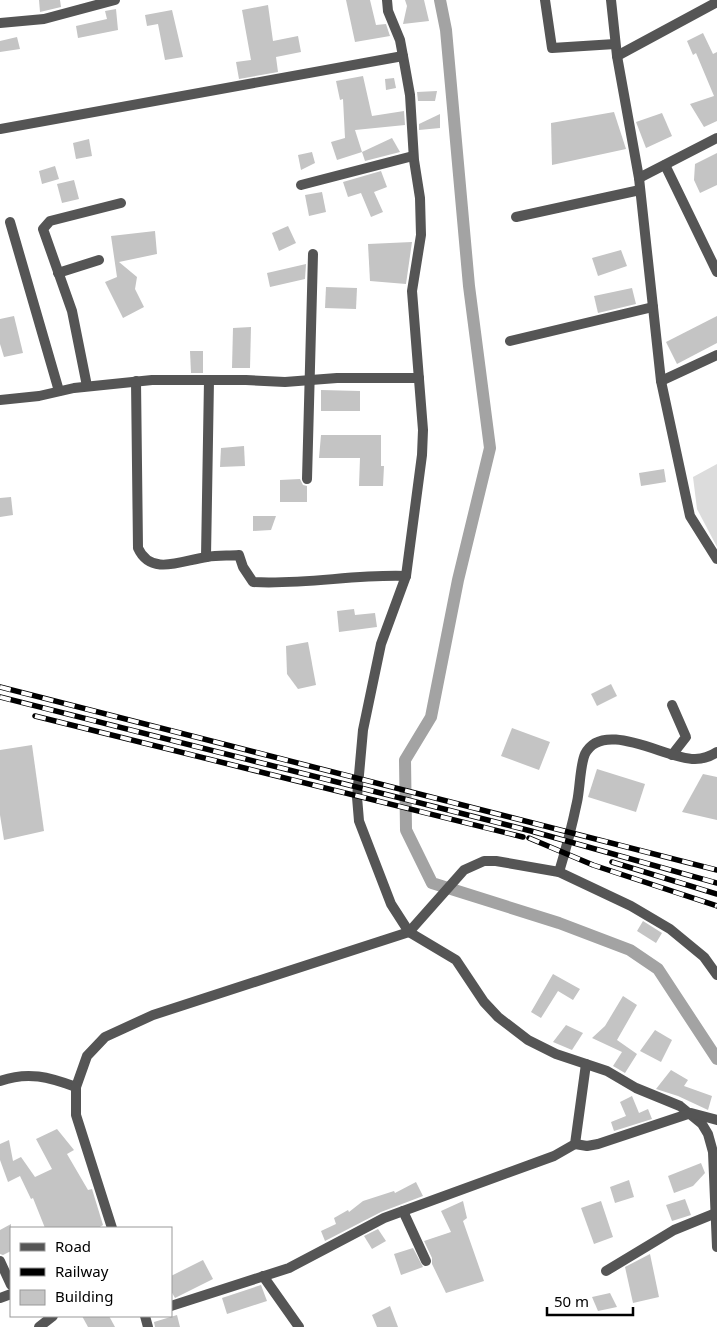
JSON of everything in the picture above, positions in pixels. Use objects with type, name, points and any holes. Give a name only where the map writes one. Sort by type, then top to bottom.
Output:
[{"type":"street","points":[[0,23],[44,19],[89,3],[115,0]]},
{"type":"street","points":[[387,0],[403,56],[410,94],[413,156],[420,198],[421,235],[412,291],[419,378],[422,455],[406,576],[384,633],[374,671],[363,730],[357,797],[359,821],[391,904],[409,932],[456,960],[484,1002],[498,1017],[528,1040],[607,1071],[636,1088],[680,1106],[691,1113],[702,1124],[708,1134],[713,1152],[717,1247]]},
{"type":"street","points":[[545,0],[552,48],[616,44]]},
{"type":"street","points":[[611,0],[617,56],[639,178],[661,382],[690,516],[717,559]]},
{"type":"street","points":[[617,56],[717,2]]},
{"type":"street","points":[[0,129],[403,56]]},
{"type":"street","points":[[639,178],[717,138]]},
{"type":"street","points":[[301,185],[413,156]]},
{"type":"street","points":[[665,165],[717,272]]},
{"type":"street","points":[[516,217],[640,190]]},
{"type":"street","points":[[86,386],[77,331],[43,229],[50,221],[121,202]]},
{"type":"street","points":[[10,222],[59,391]]},
{"type":"street","points":[[307,479],[313,254]]},
{"type":"street","points":[[58,273],[99,260]]},
{"type":"street","points":[[510,340],[653,307]]},
{"type":"street","points":[[661,382],[717,355]]},
{"type":"street","points":[[0,400],[39,396],[86,386],[136,381],[285,382],[382,377],[419,378]]},
{"type":"street","points":[[206,557],[209,380]]},
{"type":"street","points":[[136,381],[138,548],[147,561],[159,565],[193,561],[206,557],[238,555],[243,567],[254,582],[286,584],[379,575],[406,576]]},
{"type":"street","points":[[672,704],[686,738],[672,755]]},
{"type":"street","points":[[559,872],[577,803],[586,753],[594,744],[603,740],[620,739],[672,755],[695,759],[715,756]]},
{"type":"street","points":[[112,1227],[76,1115],[76,1087],[87,1056],[105,1037],[145,1019],[409,932],[464,870],[484,861],[496,860],[559,872],[631,906],[670,929],[704,957],[717,975]]},
{"type":"street","points":[[575,1144],[586,1064]]},
{"type":"street","points":[[0,1081],[31,1074],[47,1076],[76,1087]]},
{"type":"street","points":[[172,1306],[289,1268],[384,1218],[554,1156],[575,1144],[587,1146],[598,1144],[691,1113],[717,1120]]},
{"type":"street","points":[[606,1271],[716,1206]]},
{"type":"street","points":[[404,1211],[426,1261]]},
{"type":"street","points":[[0,1261],[10,1283]]},
{"type":"street","points":[[263,1276],[299,1327]]},
{"type":"street","points":[[39,1327],[52,1317]]},
{"type":"shaded area","points":[[717,464],[717,547],[697,509],[693,477]]},
{"type":"building","points":[[39,0],[60,0],[61,7],[40,12]]},
{"type":"building","points":[[346,0],[370,0],[376,25],[386,24],[390,36],[355,42]]},
{"type":"building","points":[[405,0],[424,0],[429,21],[403,24],[407,6]]},
{"type":"building","points":[[268,5],[273,41],[298,36],[301,52],[276,57],[278,72],[239,79],[236,62],[251,60],[242,10]]},
{"type":"building","points":[[116,9],[118,30],[78,38],[76,26],[107,19],[105,11]]},
{"type":"building","points":[[172,10],[183,57],[165,60],[158,24],[147,26],[145,15]]},
{"type":"building","points":[[703,33],[713,54],[717,52],[717,121],[704,127],[690,104],[714,96],[696,53],[693,55],[687,41]]},
{"type":"building","points":[[17,37],[20,49],[0,52],[0,41]]},
{"type":"building","points":[[363,76],[372,116],[404,111],[405,125],[355,130],[362,152],[337,160],[331,142],[345,138],[343,99],[340,100],[336,81]]},
{"type":"building","points":[[394,78],[396,88],[386,90],[385,79]]},
{"type":"building","points":[[437,91],[435,101],[418,101],[417,92]]},
{"type":"building","points":[[614,112],[626,149],[552,165],[551,123]]},
{"type":"building","points":[[662,113],[672,136],[646,148],[636,122]]},
{"type":"building","points":[[440,114],[440,128],[419,130],[419,124]]},
{"type":"building","points":[[392,138],[400,152],[365,161],[362,152]]},
{"type":"building","points":[[89,139],[92,156],[76,159],[73,143]]},
{"type":"building","points":[[312,152],[315,163],[301,170],[298,155]]},
{"type":"building","points":[[717,153],[717,185],[700,193],[694,180],[695,164]]},
{"type":"building","points":[[55,166],[59,179],[42,184],[39,171]]},
{"type":"building","points":[[381,171],[387,187],[374,192],[383,212],[371,217],[361,193],[348,197],[343,182]]},
{"type":"building","points":[[74,180],[79,199],[62,203],[57,184]]},
{"type":"building","points":[[322,192],[326,212],[309,216],[305,195]]},
{"type":"building","points":[[288,226],[296,243],[279,251],[272,233]]},
{"type":"building","points":[[155,231],[157,254],[119,262],[137,277],[135,289],[144,307],[123,318],[105,282],[117,277],[111,236]]},
{"type":"building","points":[[412,242],[406,284],[370,281],[368,244]]},
{"type":"building","points":[[621,250],[627,266],[598,276],[592,258]]},
{"type":"building","points":[[306,264],[305,279],[270,287],[267,273]]},
{"type":"building","points":[[326,287],[357,288],[356,309],[325,308]]},
{"type":"building","points":[[632,288],[636,304],[598,313],[594,296]]},
{"type":"building","points":[[14,316],[23,353],[4,357],[0,344],[0,319]]},
{"type":"building","points":[[717,316],[717,343],[677,364],[666,342]]},
{"type":"building","points":[[251,327],[250,368],[232,368],[233,328]]},
{"type":"building","points":[[190,351],[203,351],[203,373],[191,373]]},
{"type":"building","points":[[321,390],[360,391],[360,411],[321,411]]},
{"type":"building","points":[[321,435],[381,435],[381,466],[384,466],[383,486],[359,486],[360,458],[319,458]]},
{"type":"building","points":[[244,446],[245,466],[220,467],[221,448]]},
{"type":"building","points":[[664,469],[666,482],[641,486],[639,473]]},
{"type":"building","points":[[300,479],[303,485],[307,486],[307,502],[280,502],[280,480]]},
{"type":"building","points":[[11,497],[13,515],[0,517],[0,498]]},
{"type":"building","points":[[253,516],[276,516],[271,530],[253,531]]},
{"type":"building","points":[[354,609],[355,615],[375,613],[377,627],[339,632],[337,611]]},
{"type":"building","points":[[308,642],[316,685],[298,689],[287,674],[286,646]]},
{"type":"building","points":[[611,684],[617,696],[597,706],[591,694]]},
{"type":"building","points":[[512,728],[550,742],[539,770],[501,756]]},
{"type":"building","points":[[32,745],[44,831],[4,840],[0,815],[0,750]]},
{"type":"building","points":[[597,769],[645,784],[636,812],[588,797]]},
{"type":"building","points":[[703,774],[717,777],[717,820],[682,812]]},
{"type":"building","points":[[643,921],[662,933],[656,943],[637,931]]},
{"type":"building","points":[[553,974],[580,989],[573,1000],[558,991],[541,1018],[531,1012]]},
{"type":"building","points":[[623,996],[637,1005],[617,1040],[637,1054],[625,1073],[613,1066],[622,1052],[592,1038],[605,1026]]},
{"type":"building","points":[[566,1025],[583,1033],[572,1050],[553,1042]]},
{"type":"building","points":[[655,1030],[672,1040],[661,1062],[640,1051]]},
{"type":"building","points":[[671,1070],[688,1080],[684,1086],[712,1096],[708,1110],[678,1096],[656,1089]]},
{"type":"building","points":[[632,1096],[639,1113],[648,1109],[652,1119],[614,1131],[611,1122],[626,1116],[620,1102]]},
{"type":"building","points":[[57,1129],[74,1150],[67,1154],[88,1190],[92,1189],[103,1225],[100,1227],[45,1227],[33,1198],[31,1199],[20,1176],[8,1182],[0,1160],[0,1144],[9,1140],[13,1161],[21,1157],[35,1177],[52,1169],[36,1139]]},
{"type":"building","points":[[701,1163],[705,1173],[693,1186],[674,1193],[668,1176]]},
{"type":"building","points":[[629,1180],[634,1197],[615,1203],[610,1187]]},
{"type":"building","points":[[416,1182],[423,1196],[381,1212],[325,1241],[321,1231],[336,1224],[334,1218],[348,1210],[349,1212],[363,1201],[394,1191],[395,1193]]},
{"type":"building","points":[[685,1199],[691,1215],[672,1221],[666,1205]]},
{"type":"building","points":[[463,1201],[467,1218],[463,1221],[484,1281],[446,1293],[432,1264],[432,1258],[424,1241],[451,1232],[441,1211]]},
{"type":"building","points":[[601,1201],[613,1237],[594,1244],[581,1208]]},
{"type":"building","points":[[11,1224],[10,1252],[3,1255],[0,1254],[0,1230]]},
{"type":"building","points":[[378,1229],[386,1241],[372,1249],[364,1236]]},
{"type":"building","points":[[413,1248],[423,1267],[401,1275],[394,1254]]},
{"type":"building","points":[[650,1254],[659,1297],[633,1303],[625,1267]]},
{"type":"building","points":[[203,1260],[213,1279],[175,1298],[172,1293],[172,1276]]},
{"type":"building","points":[[261,1285],[267,1301],[227,1314],[222,1298]]},
{"type":"building","points":[[610,1293],[617,1307],[598,1311],[592,1297]]},
{"type":"building","points":[[390,1306],[398,1327],[377,1327],[372,1315]]},
{"type":"building","points":[[177,1315],[180,1327],[155,1327],[154,1322]]},
{"type":"building","points":[[83,1317],[110,1317],[115,1327],[88,1327]]},
{"type":"waterway","points":[[440,0],[446,30],[469,286],[490,448],[458,580],[431,717],[405,760],[406,830],[432,883],[559,923],[630,950],[658,969],[717,1059]]},
{"type":"railway","points":[[0,687],[717,870]]},
{"type":"railway","points":[[0,697],[531,831],[717,883]]},
{"type":"railway","points":[[35,716],[523,837]]},
{"type":"railway","points":[[529,838],[593,865],[717,906]]},
{"type":"railway","points":[[612,862],[717,894]]}]
